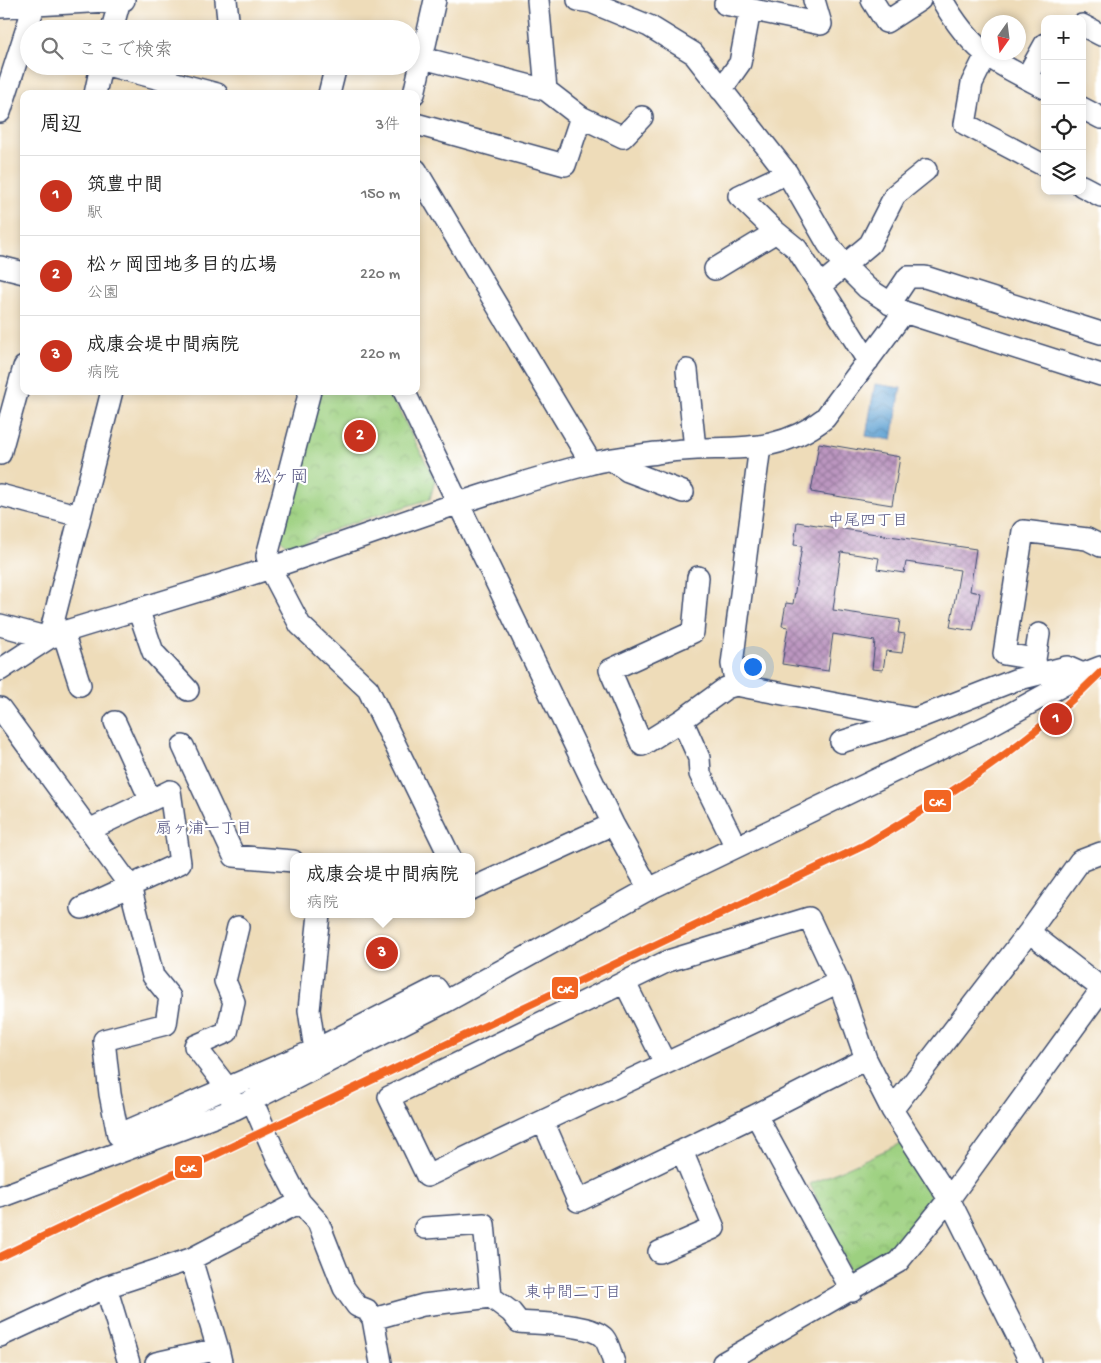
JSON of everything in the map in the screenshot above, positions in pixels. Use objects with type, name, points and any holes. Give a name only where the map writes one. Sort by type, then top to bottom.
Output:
[{"type":"street","points":[[114,20],[120,0]]},
{"type":"street","points":[[0,112],[14,5],[124,0]]},
{"type":"street","points":[[226,0],[229,20]]},
{"type":"street","points":[[420,70],[435,0]]},
{"type":"street","points":[[538,0],[546,90]]},
{"type":"street","points":[[578,0],[592,2],[649,26],[693,53],[787,173],[828,244],[867,288],[897,308],[1101,375]]},
{"type":"street","points":[[725,4],[821,24],[814,0]]},
{"type":"street","points":[[872,0],[886,22],[920,0]]},
{"type":"street","points":[[942,0],[972,44],[981,51]]},
{"type":"street","points":[[721,90],[740,62],[750,10]]},
{"type":"street","points":[[1086,27],[1101,35]]},
{"type":"street","points":[[1026,78],[1041,51]]},
{"type":"street","points":[[423,58],[546,90],[582,117],[623,137],[642,117]]},
{"type":"street","points":[[984,60],[972,83],[965,124],[1041,164]]},
{"type":"street","points":[[993,60],[1041,86]]},
{"type":"street","points":[[95,90],[99,75]]},
{"type":"street","points":[[140,75],[189,90]]},
{"type":"street","points":[[330,90],[334,75]]},
{"type":"street","points":[[415,90],[419,75]]},
{"type":"street","points":[[1086,110],[1101,118]]},
{"type":"street","points":[[420,125],[565,166],[582,117]]},
{"type":"street","points":[[821,286],[870,244],[895,195],[926,170]]},
{"type":"street","points":[[787,173],[739,196],[776,232],[797,249],[868,361]]},
{"type":"street","points":[[420,176],[602,461],[683,492]]},
{"type":"street","points":[[1086,188],[1101,196]]},
{"type":"street","points":[[715,269],[776,232]]},
{"type":"street","points":[[0,267],[20,272]]},
{"type":"street","points":[[0,670],[56,635],[270,568],[458,502],[602,461],[681,449],[748,449],[781,441],[810,430],[826,418],[868,361],[897,308],[908,277],[925,277],[1101,333]]},
{"type":"street","points":[[687,370],[695,449]]},
{"type":"street","points":[[0,454],[20,382]]},
{"type":"street","points":[[80,685],[56,635],[80,516],[111,395]]},
{"type":"street","points":[[309,395],[267,556],[270,568],[300,625],[368,689],[448,853]]},
{"type":"street","points":[[406,395],[613,824],[649,889]]},
{"type":"street","points":[[736,685],[732,664],[760,446]]},
{"type":"street","points":[[0,495],[80,516]]},
{"type":"street","points":[[1092,670],[1068,667],[1036,667],[1004,654],[1024,531],[1087,539],[1101,546]]},
{"type":"street","points":[[698,577],[693,632],[610,670],[642,744],[682,720],[726,688],[736,685],[915,719]]},
{"type":"street","points":[[138,609],[153,652],[188,690]]},
{"type":"street","points":[[0,625],[56,635]]},
{"type":"street","points":[[1036,667],[1039,634]]},
{"type":"street","points":[[841,742],[915,719],[1015,680],[1036,667]]},
{"type":"street","points":[[0,1197],[243,1105],[445,1002],[649,889],[994,723],[1092,670]]},
{"type":"street","points":[[0,708],[130,886],[153,976],[170,997],[166,1024],[104,1040],[110,1094],[118,1136],[315,1050],[436,988],[445,1002]]},
{"type":"street","points":[[682,720],[699,758],[700,774],[736,847]]},
{"type":"street","points":[[115,722],[150,799]]},
{"type":"street","points":[[183,746],[234,856],[290,861]]},
{"type":"street","points":[[82,908],[180,863],[170,791],[89,830]]},
{"type":"street","points":[[475,887],[613,824]]},
{"type":"street","points":[[892,1110],[1029,932],[1080,860],[1101,853]]},
{"type":"street","points":[[315,1050],[309,1010],[319,918]]},
{"type":"street","points":[[840,982],[665,1062],[427,1176],[389,1097],[668,961],[809,918],[840,982],[866,1059],[892,1110],[949,1199],[1031,1363]]},
{"type":"street","points":[[238,927],[224,981],[234,1002],[227,1032],[195,1046],[228,1089],[243,1105],[276,1156],[300,1202],[318,1222],[344,1288],[357,1306],[367,1310],[373,1319],[382,1363]]},
{"type":"street","points":[[723,1363],[852,1291],[898,1262],[949,1199],[1101,989],[1029,932]]},
{"type":"street","points":[[625,983],[665,1062]]},
{"type":"street","points":[[543,1121],[578,1201],[756,1115],[866,1059]]},
{"type":"street","points":[[756,1115],[852,1291]]},
{"type":"street","points":[[659,1252],[714,1228],[682,1151]]},
{"type":"street","points":[[0,1336],[106,1287],[191,1259],[300,1202]]},
{"type":"street","points":[[425,1228],[484,1224],[491,1297]]},
{"type":"street","points":[[156,1363],[220,1356],[191,1259]]},
{"type":"street","points":[[106,1287],[129,1363]]},
{"type":"street","points":[[373,1319],[423,1305],[491,1297],[511,1312],[519,1322],[587,1329],[598,1333],[605,1339],[614,1363]]},
{"type":"green space","points":[[320,395],[391,395],[435,480],[430,499],[352,523],[289,547],[280,539]]},
{"type":"green space","points":[[909,1140],[938,1203],[897,1258],[853,1278],[810,1184]]},
{"type":"water","points":[[875,384],[901,388],[892,440],[866,436]]},
{"type":"building","points":[[819,443],[900,457],[892,505],[811,492]]},
{"type":"building","points":[[797,522],[976,549],[970,591],[980,593],[973,631],[950,627],[960,570],[906,562],[904,573],[877,569],[879,558],[841,552],[833,610],[900,620],[898,633],[905,634],[902,653],[886,651],[883,670],[872,669],[875,641],[833,634],[828,671],[782,664],[788,627],[782,626],[786,603],[793,604],[802,546],[794,545]]},
{"type":"transit line","name":"CK","points":[[0,1257],[865,845],[959,787],[1018,745],[1047,722],[1101,672]]},
{"type":"place","name":"松ヶ岡団地多目的広場","points":[[360,436]]},
{"type":"place","name":"筑豊中間","points":[[1056,719]]},
{"type":"place","name":"成康会堤中間病院","points":[[382,953]]},
{"type":"district","name":"松ヶ岡","points":[[281,476]]},
{"type":"district","name":"中尾四丁目","points":[[868,519]]},
{"type":"district","name":"扇ヶ浦一丁目","points":[[204,827]]},
{"type":"district","name":"東中間二丁目","points":[[573,1291]]}]
